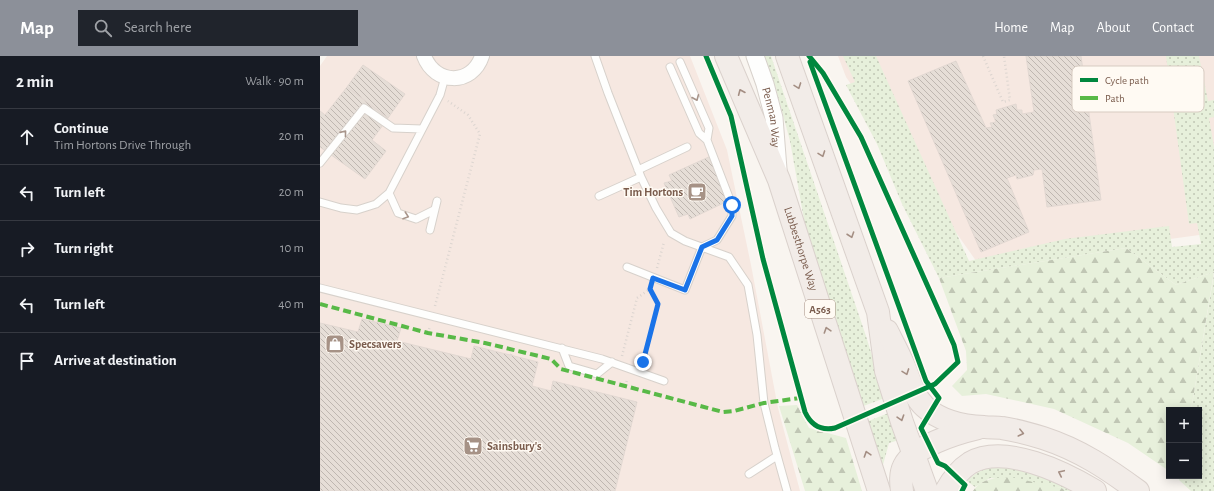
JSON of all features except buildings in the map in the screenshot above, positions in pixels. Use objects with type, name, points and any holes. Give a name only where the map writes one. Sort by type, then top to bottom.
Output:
[{"type":"highway","name":"Lubbesthorpe Way","points":[[726,56],[779,180],[879,491]]},
{"type":"highway","points":[[787,56],[878,312],[904,366],[912,389],[924,406],[944,418],[959,424],[1001,428],[1043,438],[1067,447],[1106,467],[1138,491]]},
{"type":"highway","points":[[878,312],[886,371],[902,422],[927,491]]},
{"type":"highway","points":[[902,491],[901,479],[904,466],[914,454],[928,446],[964,432],[983,427]]},
{"type":"highway","points":[[946,491],[956,476],[970,463],[997,456],[1012,458],[1051,468],[1075,479],[1095,491]]},
{"type":"street","points":[[424,56],[429,67],[439,75],[445,78],[453,79],[470,74],[477,67],[482,56]]},
{"type":"street","name":"Penman Way","points":[[755,56],[765,84],[774,118],[779,180]]},
{"type":"lane","points":[[595,56],[641,177],[671,233],[685,241],[729,256],[748,285],[757,335],[764,403],[787,491]]},
{"type":"lane","points":[[680,62],[709,128],[707,140]]},
{"type":"lane","points":[[627,267],[685,290],[702,247],[717,240],[732,216],[732,205],[707,140],[699,133],[670,67]]},
{"type":"lane","points":[[320,202],[341,208],[357,210],[376,204],[389,193],[440,95],[445,78]]},
{"type":"lane","points":[[320,163],[364,108],[393,128],[422,129]]},
{"type":"lane","points":[[638,170],[687,147]]},
{"type":"lane","points":[[598,196],[641,177]]},
{"type":"lane","points":[[389,193],[398,213],[416,219],[434,210]]},
{"type":"lane","points":[[430,230],[437,201]]},
{"type":"lane","points":[[320,288],[562,348],[612,362],[664,380]]},
{"type":"lane","points":[[562,348],[569,366],[597,374],[612,362]]},
{"type":"lane","points":[[749,474],[777,456]]},
{"type":"path","points":[[983,56],[1003,102],[1010,100],[1004,56]]},
{"type":"path","points":[[428,333],[480,134],[468,115],[440,95]]},
{"type":"path","points":[[626,358],[622,357],[637,298],[650,289],[664,242],[653,222],[663,218]]},
{"type":"path","points":[[637,361],[643,362],[658,304],[650,289]]},
{"type":"path","points":[[511,355],[513,350]]},
{"type":"shaded area","points":[[327,56],[690,56],[727,150],[751,265],[778,408],[800,491],[320,491],[320,66]]},
{"type":"shaded area","points":[[838,56],[1214,56],[1214,233],[979,265],[846,77]]},
{"type":"green space","points":[[763,56],[771,56],[866,336],[885,398],[858,408],[808,242],[790,141],[776,89]]},
{"type":"green space","points":[[843,56],[876,56],[969,261],[1065,239],[1169,226],[1172,247],[1201,244],[1197,223],[1189,224],[1174,112],[1204,112],[1204,81],[1208,101],[1214,100],[1214,117],[1209,118],[1214,147],[1214,272],[1176,285],[1126,248],[939,278],[902,204],[877,144],[846,85],[855,82]]},
{"type":"green space","points":[[1166,56],[1199,56],[1201,66],[1167,66]]},
{"type":"green space","points":[[1126,248],[1176,285],[1214,272],[1192,407],[1166,407],[1166,469],[1128,443],[1054,409],[986,394],[962,396],[952,386],[967,370],[966,351],[939,278]]},
{"type":"green space","points":[[1214,274],[1214,491],[1191,491],[1179,480],[1202,479],[1202,407],[1192,407]]},
{"type":"green space","points":[[797,405],[809,428],[846,438],[862,491],[805,491],[779,406]]},
{"type":"green space","points":[[891,412],[899,440],[889,443],[881,472],[866,422]]},
{"type":"green space","points":[[992,466],[1012,467],[1085,491],[1068,491],[1061,488],[990,478],[975,487],[967,481],[979,472]]},
{"type":"green space","points":[[1010,477],[1061,488],[1068,491],[973,491],[985,481],[995,478]]},
{"type":"marked path","points":[[320,304],[428,333],[485,343],[551,359],[561,369],[723,412],[734,411],[764,403],[800,398]]},
{"type":"cycle path","points":[[706,56],[731,116],[763,259],[805,412],[813,424],[821,428],[830,429],[935,384],[958,362],[954,345],[861,137],[823,73],[809,56]]},
{"type":"cycle path","points":[[810,62],[926,381],[939,398],[921,428],[938,463],[945,466],[965,485],[962,491]]},
{"type":"place","name":"Tim Hortons","points":[[697,192]]},
{"type":"place","name":"Specsavers","points":[[335,344]]},
{"type":"place","name":"Sainsbury's","points":[[473,446]]},
{"type":"route","points":[[643,362],[658,304],[650,289],[653,278],[685,290],[702,247],[717,240],[732,216],[732,205]]}]
